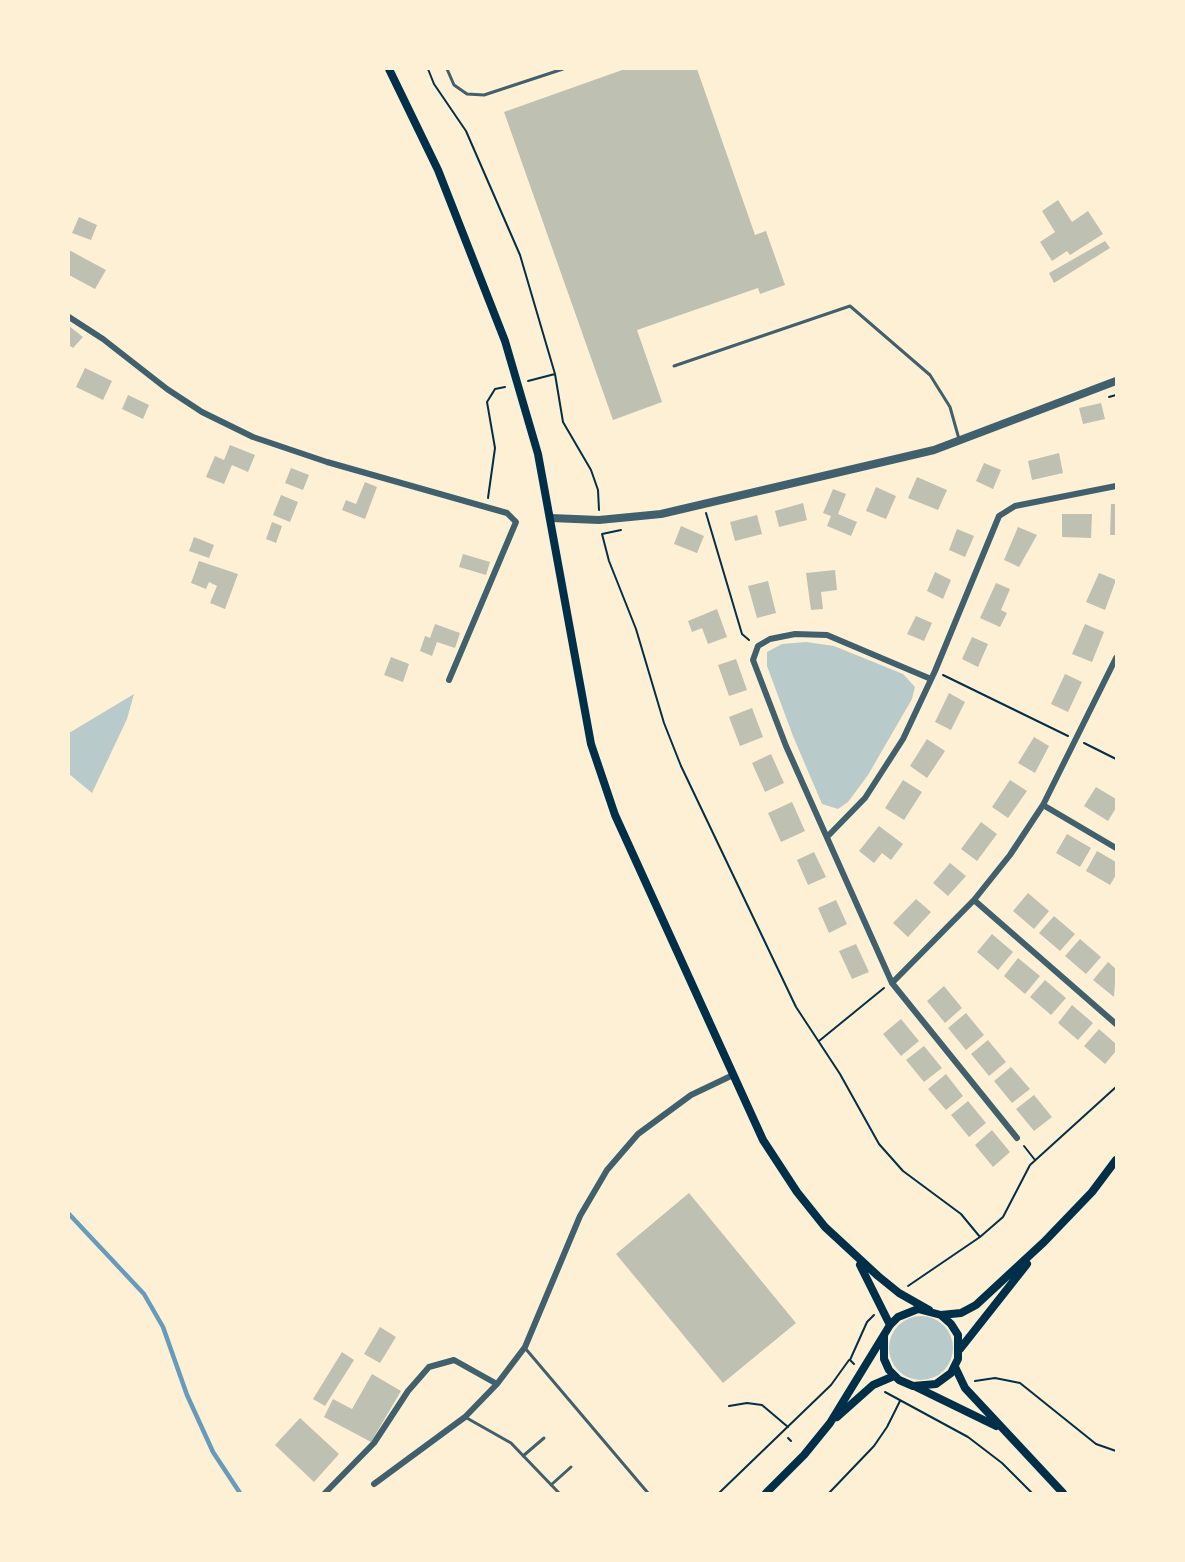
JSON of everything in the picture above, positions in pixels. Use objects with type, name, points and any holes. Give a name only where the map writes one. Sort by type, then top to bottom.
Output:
[{"type":"main road","points":[[388,69],[438,170],[506,341],[538,454],[551,518],[569,636],[591,744],[615,815],[763,1140],[797,1192],[825,1227],[857,1259],[899,1293],[941,1315],[951,1324],[958,1335],[960,1349]]},
{"type":"main road","points":[[941,1315],[961,1313],[976,1305],[1044,1242],[1092,1192],[1116,1160]]},
{"type":"main road","points":[[912,1386],[936,1384],[946,1378],[955,1367],[960,1349],[1044,1242]]},
{"type":"main road","points":[[857,1259],[890,1325]]},
{"type":"main road","points":[[766,1493],[804,1455],[830,1423],[890,1325],[907,1312],[929,1310]]},
{"type":"main road","points":[[884,1336],[884,1359],[894,1376],[999,1427]]},
{"type":"main road","points":[[955,1367],[965,1388],[1063,1493]]},
{"type":"main road","points":[[830,1423],[873,1385],[894,1376]]},
{"type":"street","points":[[69,317],[103,339],[167,389],[202,412],[253,437],[327,462],[507,513],[516,522],[449,680]]},
{"type":"street","points":[[551,518],[599,520],[661,514],[934,450],[1116,381]]},
{"type":"street","points":[[827,837],[865,798],[903,739],[935,671],[999,516],[1015,506],[1116,486]]},
{"type":"street","points":[[931,679],[827,635],[795,634],[770,639],[758,646],[753,660],[786,746],[892,982],[1017,1138]]},
{"type":"street","points":[[892,982],[974,900],[1010,855],[1043,805],[1116,658]]},
{"type":"street","points":[[1109,674],[1116,677]]},
{"type":"street","points":[[1043,805],[1116,848]]},
{"type":"street","points":[[974,900],[1116,1024]]},
{"type":"street","points":[[374,1484],[465,1417],[497,1384],[525,1347],[580,1216],[607,1170],[638,1134],[690,1095],[733,1075]]},
{"type":"street","points":[[325,1493],[374,1443],[408,1391],[429,1367],[454,1360],[497,1384]]},
{"type":"lane","points":[[447,69],[454,85],[467,94],[484,95],[563,69]]},
{"type":"lane","points":[[674,366],[850,306],[930,375],[950,407],[959,441]]},
{"type":"lane","points":[[525,1347],[648,1493]]},
{"type":"lane","points":[[465,1417],[511,1443],[559,1493]]},
{"type":"lane","points":[[523,1456],[544,1438]]},
{"type":"lane","points":[[552,1485],[571,1467]]},
{"type":"path","points":[[428,69],[434,84],[466,131],[520,255],[555,374],[563,422],[591,470],[598,490],[599,520]]},
{"type":"path","points":[[486,506],[495,448],[487,402],[495,389],[555,374]]},
{"type":"path","points":[[704,504],[742,634],[758,646]]},
{"type":"path","points":[[625,530],[602,534],[609,561],[636,629],[664,723],[681,766],[796,1007],[819,1041],[879,1144],[903,1171],[961,1214],[980,1237]]},
{"type":"path","points":[[935,671],[1116,759]]},
{"type":"path","points":[[819,1041],[892,982]]},
{"type":"path","points":[[1017,1138],[1035,1160]]},
{"type":"path","points":[[719,1493],[831,1385],[850,1360]]},
{"type":"path","points":[[965,1388],[971,1382],[984,1378],[1007,1379],[1020,1383],[1096,1444],[1116,1451]]},
{"type":"path","points":[[829,1493],[874,1446],[888,1427],[900,1401]]},
{"type":"path","points":[[729,1406],[747,1403],[762,1405],[788,1427]]},
{"type":"shaded area","points":[[806,642],[834,646],[903,674],[915,687],[912,699],[868,775],[848,802],[838,809],[822,804],[767,666],[767,652],[782,644]]},
{"type":"shaded area","points":[[134,694],[127,719],[92,793],[69,774],[69,733]]},
{"type":"shaded area","points":[[921,1316],[939,1322],[947,1330],[953,1348],[947,1366],[939,1374],[921,1380],[903,1374],[895,1366],[889,1348],[895,1330],[903,1322]]},
{"type":"building","points":[[625,69],[697,69],[755,235],[766,231],[785,285],[760,294],[758,288],[637,330],[662,402],[613,420],[504,112]]},
{"type":"building","points":[[1058,200],[1072,222],[1088,211],[1103,234],[1070,255],[1067,251],[1052,261],[1040,242],[1055,232],[1042,211]]},
{"type":"building","points":[[79,217],[97,225],[91,240],[72,233]]},
{"type":"building","points":[[1105,241],[1110,248],[1054,283],[1049,273]]},
{"type":"building","points":[[69,250],[106,270],[95,289],[69,275]]},
{"type":"building","points":[[69,326],[83,337],[73,348],[69,345]]},
{"type":"building","points":[[85,368],[112,381],[103,400],[76,387]]},
{"type":"building","points":[[128,395],[149,405],[143,419],[122,409]]},
{"type":"building","points":[[1101,403],[1105,419],[1083,424],[1079,408]]},
{"type":"building","points":[[230,445],[255,455],[248,472],[232,465],[224,484],[206,477],[215,456],[224,460]]},
{"type":"building","points":[[1059,453],[1063,473],[1032,480],[1028,461]]},
{"type":"building","points":[[984,463],[1001,470],[993,489],[976,481]]},
{"type":"building","points":[[291,468],[309,475],[303,490],[285,483]]},
{"type":"building","points":[[917,477],[947,490],[938,510],[908,498]]},
{"type":"building","points":[[365,482],[377,487],[365,519],[342,510],[346,500],[356,504]]},
{"type":"building","points":[[876,487],[896,496],[886,519],[866,511]]},
{"type":"building","points":[[833,489],[846,494],[838,514],[857,522],[851,536],[827,526],[831,516],[823,513]]},
{"type":"building","points":[[281,495],[298,502],[290,522],[273,515]]},
{"type":"building","points":[[803,503],[807,520],[779,527],[775,511]]},
{"type":"building","points":[[1111,504],[1116,504],[1116,535],[1110,535]]},
{"type":"building","points":[[1062,514],[1092,514],[1091,538],[1062,537]]},
{"type":"building","points":[[757,515],[762,534],[735,541],[730,522]]},
{"type":"building","points":[[272,522],[282,526],[276,543],[266,539]]},
{"type":"building","points":[[681,526],[704,536],[697,553],[674,544]]},
{"type":"building","points":[[1018,527],[1037,535],[1019,567],[1004,560]]},
{"type":"building","points":[[957,529],[974,536],[965,557],[949,550]]},
{"type":"building","points":[[194,537],[214,545],[209,558],[189,551]]},
{"type":"building","points":[[463,554],[490,562],[486,575],[459,567]]},
{"type":"building","points":[[199,561],[238,574],[225,609],[210,603],[217,586],[209,582],[206,589],[191,583]]},
{"type":"building","points":[[835,570],[837,590],[821,592],[823,609],[811,610],[806,573]]},
{"type":"building","points":[[935,572],[951,580],[943,599],[927,591]]},
{"type":"building","points":[[1099,573],[1116,580],[1105,610],[1086,602]]},
{"type":"building","points":[[768,581],[776,613],[757,618],[748,586]]},
{"type":"building","points":[[996,583],[1010,589],[1001,610],[1007,613],[1000,627],[980,618]]},
{"type":"building","points":[[717,609],[727,637],[708,644],[702,628],[692,632],[688,621]]},
{"type":"building","points":[[916,616],[932,623],[924,641],[907,634]]},
{"type":"building","points":[[435,624],[460,633],[455,648],[437,642],[432,656],[420,651],[425,636],[430,638]]},
{"type":"building","points":[[1085,624],[1104,632],[1092,662],[1072,654]]},
{"type":"building","points":[[972,637],[988,644],[978,667],[962,659]]},
{"type":"building","points":[[391,657],[409,664],[403,682],[384,675]]},
{"type":"building","points":[[736,659],[747,690],[729,696],[718,665]]},
{"type":"building","points":[[1065,674],[1082,682],[1068,712],[1051,704]]},
{"type":"building","points":[[949,693],[965,702],[951,730],[935,722]]},
{"type":"building","points":[[752,708],[763,737],[740,746],[729,717]]},
{"type":"building","points":[[1034,737],[1049,746],[1035,773],[1018,763]]},
{"type":"building","points":[[927,739],[945,751],[927,778],[910,766]]},
{"type":"building","points":[[771,754],[784,783],[765,792],[752,763]]},
{"type":"building","points":[[903,780],[922,792],[904,820],[885,808]]},
{"type":"building","points":[[1010,780],[1027,791],[1008,818],[992,807]]},
{"type":"building","points":[[1096,787],[1116,799],[1116,808],[1108,821],[1084,806]]},
{"type":"building","points":[[792,802],[805,831],[781,842],[768,813]]},
{"type":"building","points":[[981,822],[997,834],[977,861],[961,849]]},
{"type":"building","points":[[879,826],[903,844],[891,860],[882,853],[874,863],[859,851]]},
{"type":"building","points":[[1067,834],[1091,848],[1080,867],[1056,853]]},
{"type":"building","points":[[1097,851],[1116,862],[1116,875],[1110,885],[1086,871]]},
{"type":"building","points":[[814,852],[826,877],[808,885],[797,860]]},
{"type":"building","points":[[950,863],[966,876],[948,896],[933,883]]},
{"type":"building","points":[[1028,893],[1049,911],[1034,929],[1013,911]]},
{"type":"building","points":[[916,899],[931,912],[908,937],[893,923]]},
{"type":"building","points":[[836,900],[847,924],[829,933],[818,908]]},
{"type":"building","points":[[1054,916],[1075,934],[1060,951],[1039,933]]},
{"type":"building","points":[[992,934],[1013,952],[998,970],[977,952]]},
{"type":"building","points":[[1080,939],[1101,957],[1086,974],[1065,956]]},
{"type":"building","points":[[856,944],[869,972],[852,979],[839,951]]},
{"type":"building","points":[[1018,958],[1040,976],[1025,994],[1004,976]]},
{"type":"building","points":[[1108,962],[1116,969],[1114,997],[1093,980]]},
{"type":"building","points":[[1045,980],[1066,998],[1051,1015],[1030,997]]},
{"type":"building","points":[[944,986],[962,1008],[945,1023],[927,1001]]},
{"type":"building","points":[[1072,1005],[1093,1023],[1078,1040],[1058,1023]]},
{"type":"building","points":[[966,1013],[984,1035],[966,1050],[948,1028]]},
{"type":"building","points":[[901,1019],[919,1041],[901,1056],[883,1034]]},
{"type":"building","points":[[1099,1029],[1116,1044],[1116,1051],[1105,1064],[1084,1046]]},
{"type":"building","points":[[988,1040],[1006,1062],[989,1076],[971,1054]]},
{"type":"building","points":[[924,1046],[942,1068],[924,1082],[906,1060]]},
{"type":"building","points":[[1011,1067],[1030,1089],[1012,1103],[994,1081]]},
{"type":"building","points":[[946,1074],[963,1096],[946,1110],[928,1089]]},
{"type":"building","points":[[1034,1095],[1052,1117],[1034,1131],[1016,1109]]},
{"type":"building","points":[[968,1101],[986,1123],[969,1137],[951,1115]]},
{"type":"building","points":[[992,1130],[1010,1152],[993,1167],[975,1145]]},
{"type":"building","points":[[689,1193],[796,1323],[723,1383],[616,1254]]},
{"type":"building","points":[[380,1327],[396,1337],[380,1363],[364,1354]]},
{"type":"building","points":[[342,1352],[354,1360],[325,1406],[313,1399]]},
{"type":"building","points":[[372,1374],[401,1391],[371,1442],[324,1417],[333,1399],[352,1409]]},
{"type":"building","points":[[300,1418],[339,1454],[314,1482],[275,1445]]},
{"type":"waterway","points":[[69,1214],[144,1294],[163,1327],[187,1395],[213,1452],[240,1493]]}]
